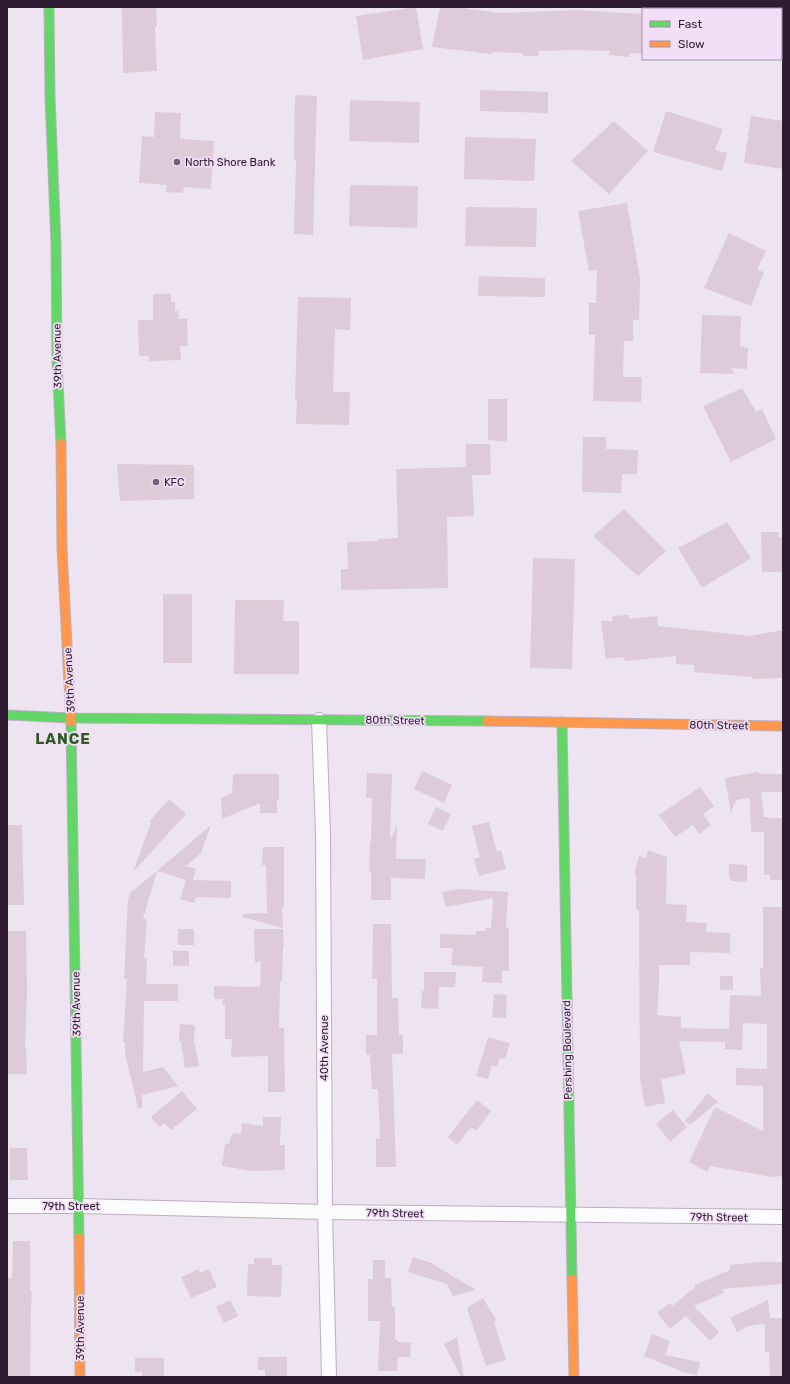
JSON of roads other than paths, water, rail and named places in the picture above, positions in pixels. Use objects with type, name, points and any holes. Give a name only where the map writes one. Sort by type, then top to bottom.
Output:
[{"type":"street","name":"39th Avenue","points":[[49,7],[50,97],[56,244],[57,363],[61,454],[62,548],[71,718],[79,1206],[80,1377]]},
{"type":"street","name":"80th Street","points":[[7,715],[71,718],[562,722],[783,726]]},
{"type":"street","name":"40th Avenue","points":[[319,720],[323,834],[325,1212],[329,1377]]},
{"type":"street","name":"Pershing Boulevard","points":[[562,722],[574,1377]]},
{"type":"street","name":"79th Street","points":[[7,1206],[79,1206],[325,1212],[783,1217]]},
{"type":"place","name":"North Shore Bank","points":[[177,162]]},
{"type":"place","name":"KFC","points":[[156,482]]},
{"type":"district","name":"LANCE","points":[[63,739]]}]
